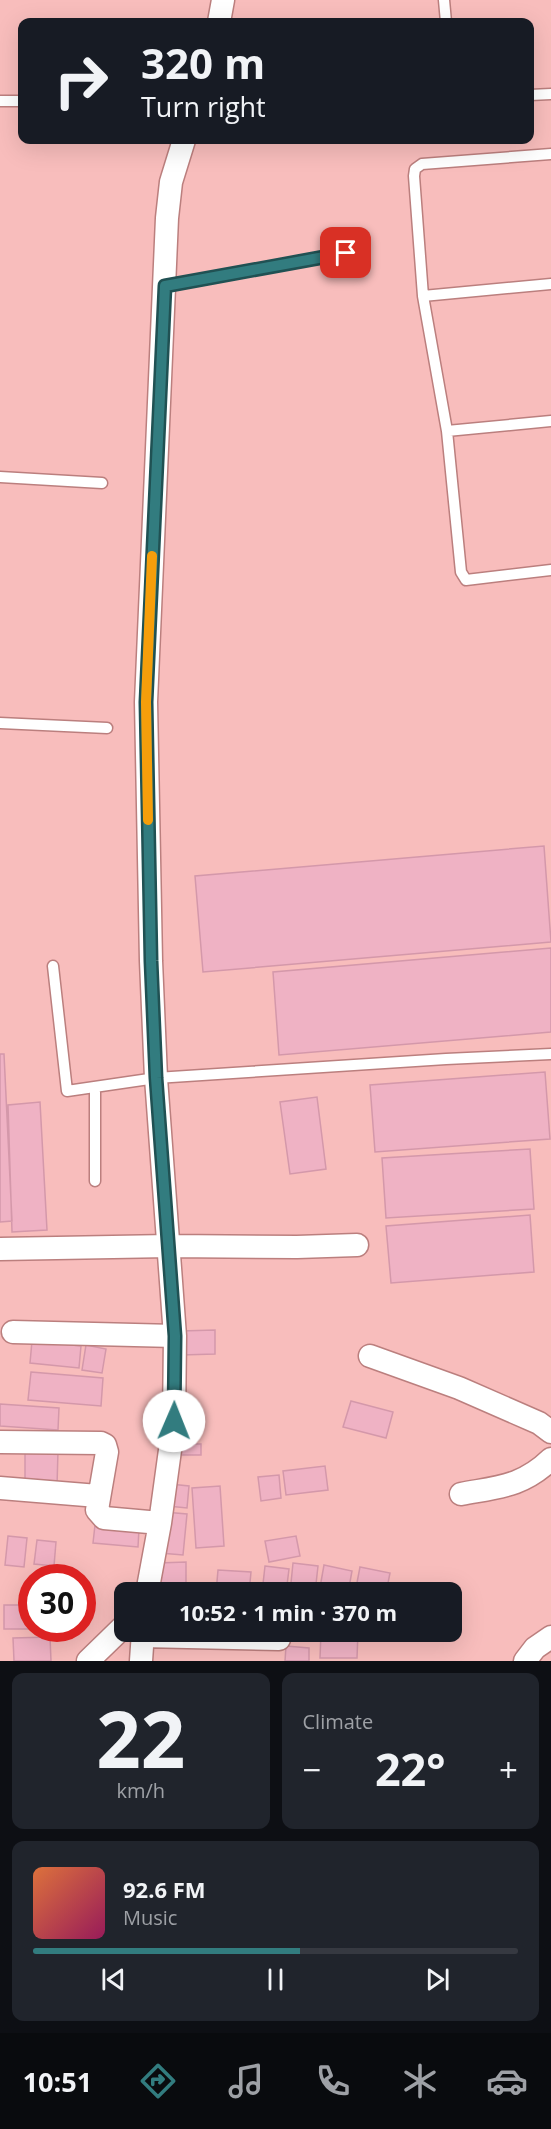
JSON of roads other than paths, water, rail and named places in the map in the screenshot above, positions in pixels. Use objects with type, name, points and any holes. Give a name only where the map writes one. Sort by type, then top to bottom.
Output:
[{"type":"street","points":[[220,18],[223,0]]},
{"type":"street","points":[[149,1582],[174,1421],[175,1336],[156,1078],[151,961],[146,702],[167,218],[171,182],[183,144]]},
{"type":"street","points":[[0,1249],[357,1245]]},
{"type":"street","points":[[13,1332],[175,1336]]},
{"type":"street","points":[[370,1356],[459,1388],[539,1423],[551,1432]]},
{"type":"street","points":[[0,1442],[101,1443],[105,1445],[107,1452],[97,1510],[104,1518],[160,1523]]},
{"type":"street","points":[[461,1494],[513,1484],[536,1473],[551,1459]]},
{"type":"street","points":[[0,1488],[98,1496]]},
{"type":"street","points":[[525,1661],[535,1648],[551,1637]]},
{"type":"street","points":[[88,1661],[118,1642]]},
{"type":"street","points":[[138,1642],[141,1661]]},
{"type":"lane","points":[[444,0],[446,18]]},
{"type":"lane","points":[[534,95],[551,94]]},
{"type":"lane","points":[[0,101],[18,101]]},
{"type":"lane","points":[[551,154],[422,164],[415,169],[423,297],[447,430],[461,572],[466,580],[551,570]]},
{"type":"lane","points":[[165,286],[346,253]]},
{"type":"lane","points":[[423,297],[551,284]]},
{"type":"lane","points":[[447,430],[551,421]]},
{"type":"lane","points":[[0,477],[102,483]]},
{"type":"lane","points":[[0,723],[107,728]]},
{"type":"lane","points":[[53,966],[67,1091],[156,1078],[551,1054]]},
{"type":"lane","points":[[94,1087],[94,1181]]}]
